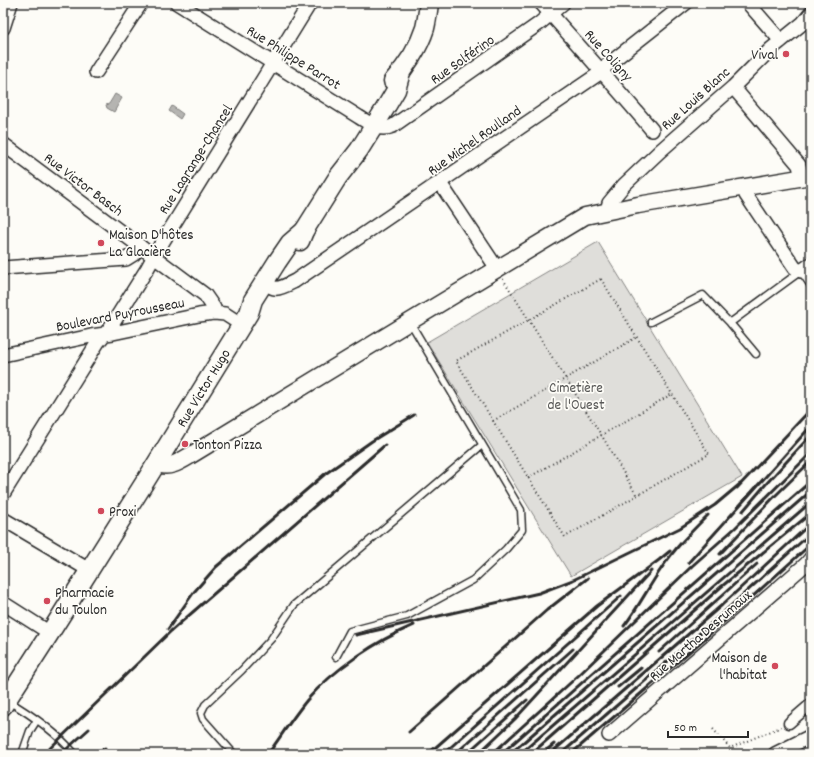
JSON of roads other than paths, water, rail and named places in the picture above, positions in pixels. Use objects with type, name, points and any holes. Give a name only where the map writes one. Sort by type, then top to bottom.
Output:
[{"type":"main road","name":"Rue Victor Hugo","points":[[6,698],[50,633],[157,463],[245,319],[259,305],[271,281],[298,248],[304,231],[338,177],[359,150],[371,124],[396,90],[401,72],[417,45],[424,29],[429,3]]},
{"type":"street","points":[[3,28],[11,3]]},
{"type":"street","points":[[96,72],[141,3]]},
{"type":"street","name":"Rue Philippe Parrot","points":[[177,3],[371,124]]},
{"type":"street","name":"Rue Lagrange-Chancel","points":[[3,494],[147,269],[310,3]]},
{"type":"street","name":"Rue Coligny","points":[[541,3],[652,130]]},
{"type":"street","name":"Rue Solférino","points":[[371,124],[384,129],[393,126],[499,53],[563,3]]},
{"type":"street","name":"Rue Michel Roulland","points":[[271,281],[277,289],[281,289],[296,281],[597,75],[601,70],[686,3]]},
{"type":"street","points":[[748,3],[781,41]]},
{"type":"street","name":"Rue Louis Blanc","points":[[607,211],[609,203],[624,185],[660,150],[733,87],[781,41],[808,22]]},
{"type":"street","points":[[157,463],[161,465],[174,464],[187,458],[585,216],[807,177],[799,165],[733,87]]},
{"type":"street","name":"Rue Victor Basch","points":[[3,144],[205,295],[214,308],[214,313]]},
{"type":"street","points":[[440,183],[498,270]]},
{"type":"street","points":[[745,187],[746,195],[795,268],[806,268]]},
{"type":"street","points":[[3,268],[126,259],[134,254],[140,246]]},
{"type":"street","name":"Boulevard Puyrousseau","points":[[3,355],[199,315],[214,313],[245,319]]},
{"type":"street","points":[[3,519],[89,570]]},
{"type":"street","name":"Rue Martha Desrumaux","points":[[609,735],[809,564]]},
{"type":"street","points":[[3,603],[50,633]]},
{"type":"street","points":[[790,723],[811,704]]},
{"type":"street","points":[[776,754],[811,736]]},
{"type":"lane","points":[[730,323],[806,268],[811,286]]},
{"type":"lane","points":[[651,322],[703,295],[730,323],[756,354]]},
{"type":"lane","points":[[336,657],[350,631],[407,616],[472,580],[506,549],[522,530],[521,510],[410,322]]},
{"type":"lane","points":[[234,754],[203,719],[201,713],[205,704],[242,670],[271,639],[294,605],[482,446]]},
{"type":"lane","points":[[6,698],[53,732],[75,754]]},
{"type":"lane","points":[[22,754],[30,731],[37,720]]},
{"type":"railway","points":[[737,488],[811,409]]},
{"type":"railway","points":[[168,629],[194,592],[216,567],[325,474],[372,441],[414,415]]},
{"type":"railway","points":[[688,563],[811,426]]},
{"type":"railway","points":[[743,511],[811,435]]},
{"type":"railway","points":[[44,754],[171,631],[385,445]]},
{"type":"railway","points":[[492,754],[579,675],[692,566],[735,528],[811,453]]},
{"type":"railway","points":[[720,554],[775,496],[811,461]]},
{"type":"railway","points":[[501,754],[811,481]]},
{"type":"railway","points":[[356,635],[539,593],[573,580],[680,528],[715,505],[740,484]]},
{"type":"railway","points":[[510,754],[811,491]]},
{"type":"railway","points":[[520,754],[811,502]]},
{"type":"railway","points":[[531,754],[721,587],[811,513]]},
{"type":"railway","points":[[624,626],[671,555],[708,515]]},
{"type":"railway","points":[[550,754],[722,605],[811,523]]},
{"type":"railway","points":[[561,754],[723,613],[811,533]]},
{"type":"railway","points":[[571,754],[741,607],[811,544]]},
{"type":"railway","points":[[428,754],[597,606],[670,551]]},
{"type":"railway","points":[[659,652],[757,564]]},
{"type":"railway","points":[[478,754],[515,719],[651,571]]},
{"type":"railway","points":[[409,732],[547,610],[588,578]]},
{"type":"railway","points":[[443,754],[621,596]]},
{"type":"railway","points":[[268,754],[307,700],[330,677],[356,657],[385,639],[414,625]]},
{"type":"railway","points":[[455,754],[573,649]]},
{"type":"railway","points":[[618,687],[641,668]]},
{"type":"railway","points":[[466,754],[527,700]]},
{"type":"railway","points":[[61,754],[89,729]]},
{"type":"railway","points":[[542,754],[554,744]]},
{"type":"railway","points":[[98,754],[105,748]]},
{"type":"place","name":"Vival","points":[[786,54]]},
{"type":"place","name":"Maison D'hôtes La Glacière","points":[[101,243]]},
{"type":"place","name":"Tonton Pizza","points":[[185,444]]},
{"type":"place","name":"Proxi","points":[[101,511]]},
{"type":"place","name":"Pharmacie du Toulon","points":[[47,601]]},
{"type":"place","name":"Maison de l'habitat","points":[[775,666]]},
{"type":"park label","name":"Cimetière de l'Ouest","points":[[576,396]]}]
